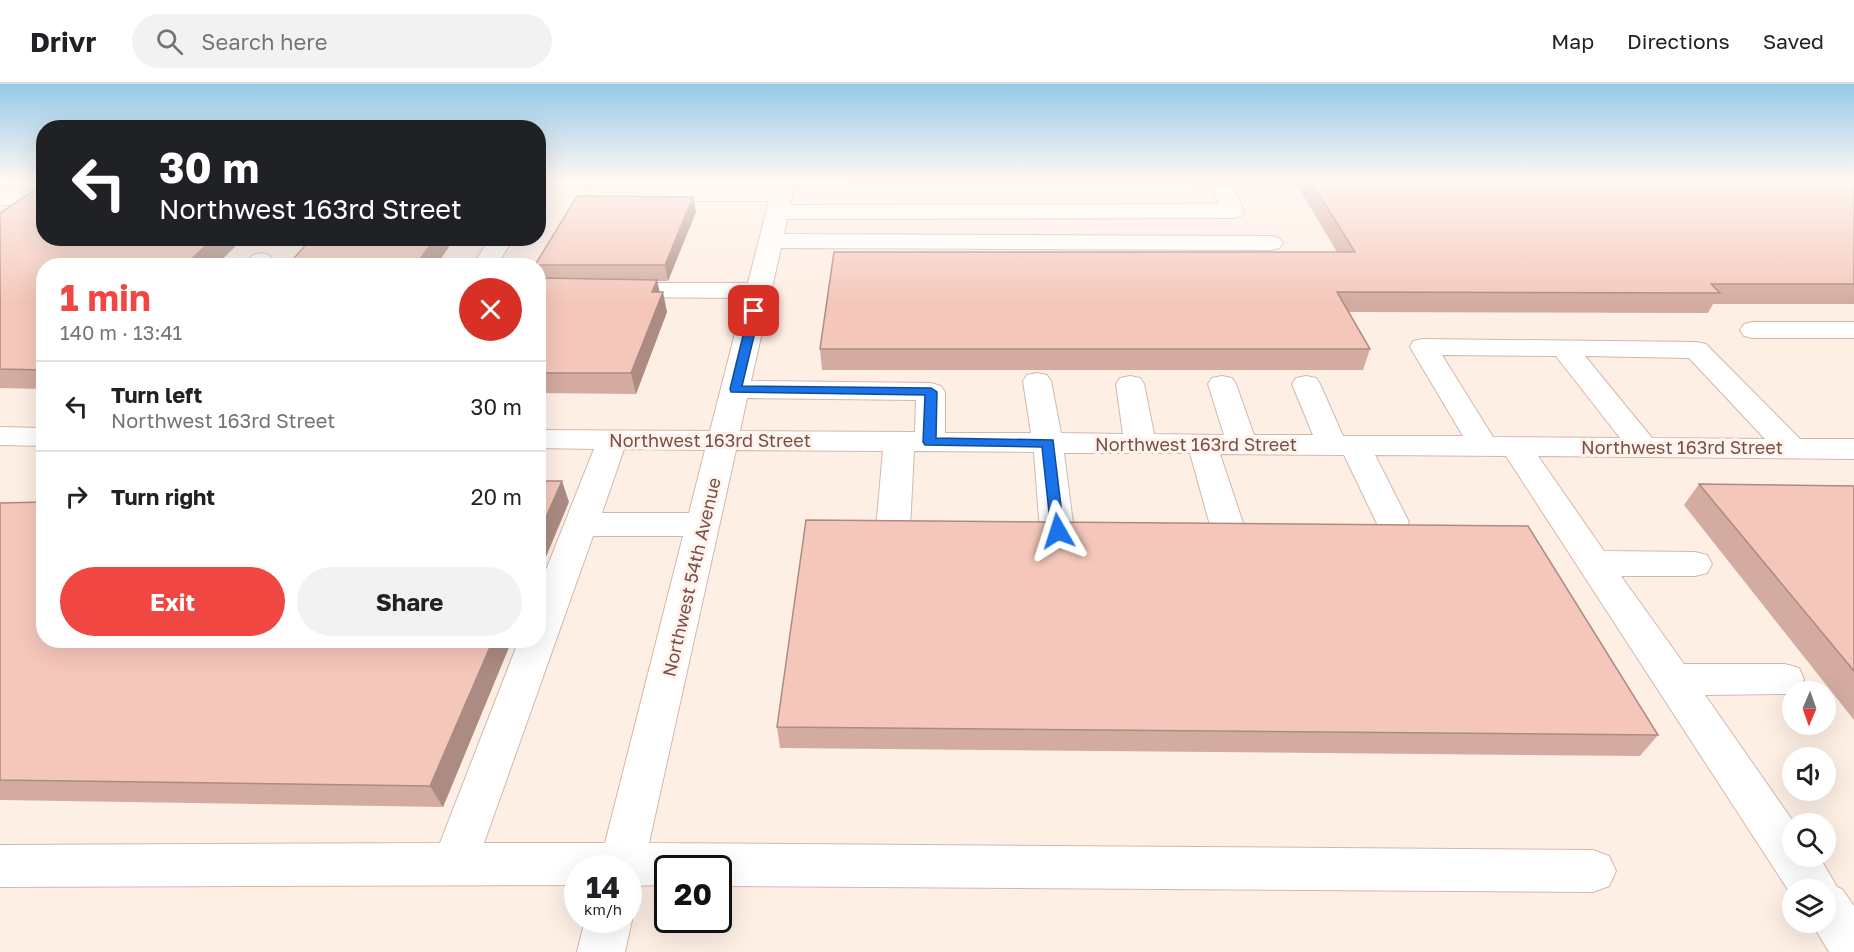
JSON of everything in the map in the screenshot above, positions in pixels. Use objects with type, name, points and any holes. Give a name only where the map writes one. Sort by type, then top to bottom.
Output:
[{"type":"street","name":"Northwest 54th Avenue","points":[[624,855],[776,221]]},
{"type":"street","points":[[964,221],[1271,243]]},
{"type":"street","points":[[592,289],[759,291]]},
{"type":"street","points":[[1753,330],[1854,330]]},
{"type":"street","points":[[1782,840],[1594,563],[1423,347],[1696,350],[1791,448]]},
{"type":"street","points":[[1564,348],[1643,447]]},
{"type":"street","points":[[1037,381],[1048,443],[1058,531]]},
{"type":"street","points":[[1130,384],[1140,443]]},
{"type":"street","points":[[1222,384],[1242,444]]},
{"type":"street","points":[[1306,384],[1392,522]]},
{"type":"street","points":[[736,389],[931,392],[930,442]]},
{"type":"street","points":[[0,436],[36,436]]},
{"type":"street","name":"Northwest 163rd Street","points":[[546,439],[1854,448]]},
{"type":"street","points":[[546,618],[613,440]]},
{"type":"street","points":[[893,528],[899,442]]},
{"type":"street","points":[[1202,444],[1228,529]]},
{"type":"street","points":[[581,524],[703,525]]},
{"type":"street","points":[[1594,563],[1695,564]]},
{"type":"street","points":[[454,865],[535,648]]},
{"type":"street","points":[[1674,680],[1785,679]]},
{"type":"street","points":[[0,866],[564,866]]},
{"type":"street","points":[[642,866],[1593,871]]},
{"type":"street","points":[[1836,920],[1854,947]]},
{"type":"street","points":[[601,952],[605,933]]},
{"type":"building","points":[[0,221],[36,221],[36,246],[205,246],[193,258],[36,258],[36,370],[0,369]]},
{"type":"building","points":[[562,221],[683,221],[665,265],[546,265],[546,258],[539,258]]},
{"type":"building","points":[[1335,221],[1854,221],[1854,284],[1711,284],[1720,293],[1337,292],[1370,349],[820,349],[834,252],[1355,252]]},
{"type":"building","points":[[305,246],[429,246],[421,258],[294,258]]},
{"type":"building","points":[[546,278],[657,280],[652,292],[663,292],[631,373],[546,373]]},
{"type":"building","points":[[546,481],[562,481],[546,517]]},
{"type":"building","points":[[1699,484],[1854,486],[1854,671]]},
{"type":"building","points":[[36,502],[36,648],[490,648],[430,786],[0,780],[0,503]]},
{"type":"building","points":[[806,520],[1528,526],[1658,735],[777,727]]},
{"type":"route","points":[[754,311],[736,389],[931,392],[930,442],[1048,443],[1058,531]]}]
